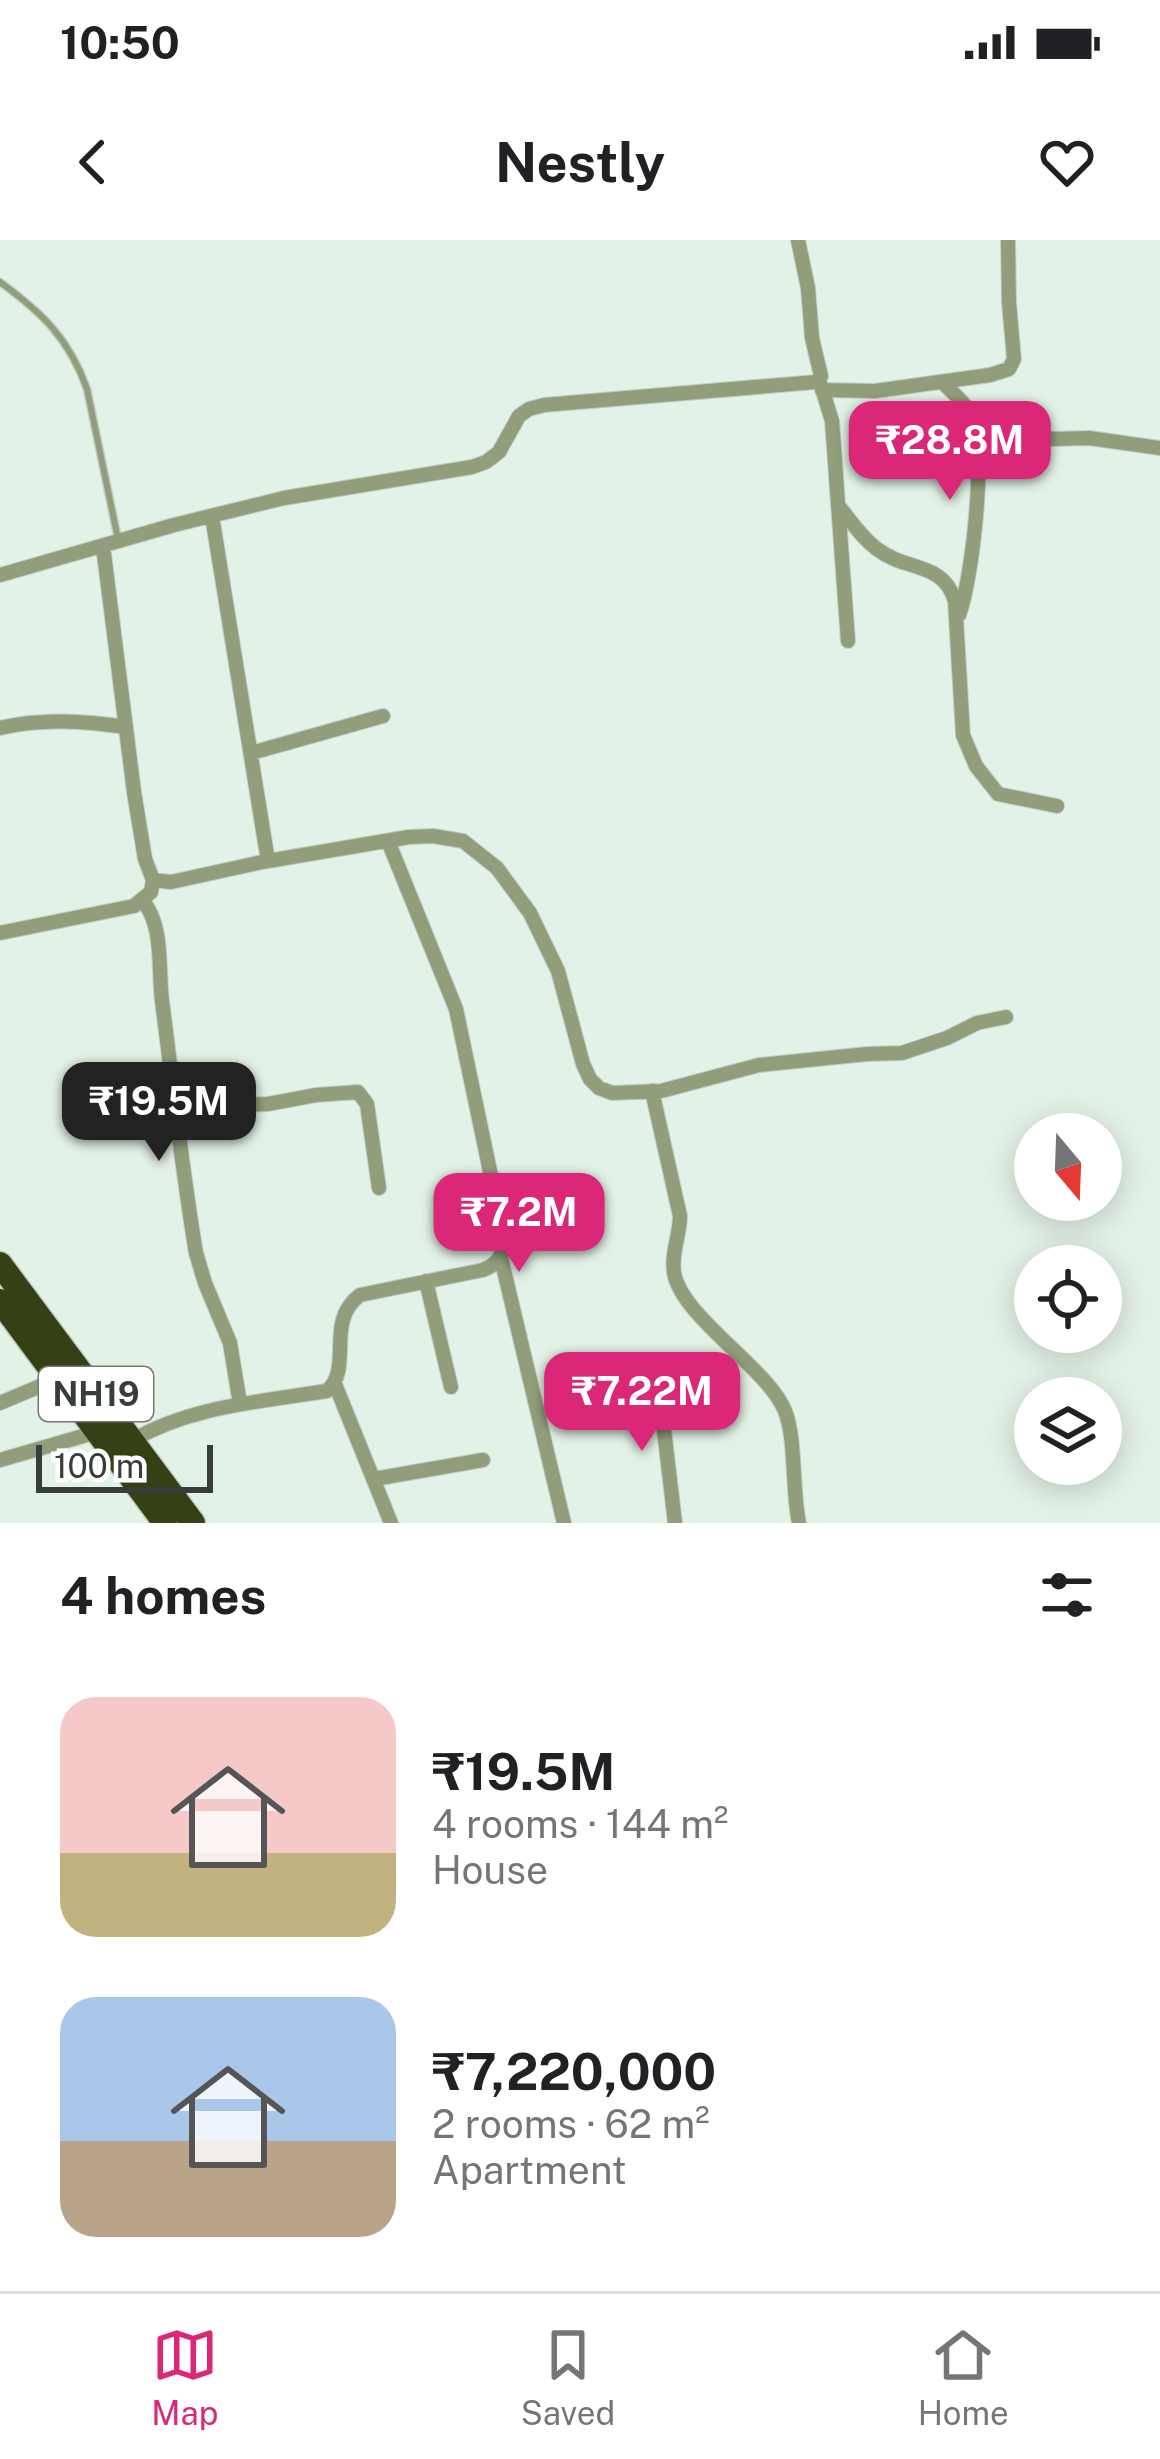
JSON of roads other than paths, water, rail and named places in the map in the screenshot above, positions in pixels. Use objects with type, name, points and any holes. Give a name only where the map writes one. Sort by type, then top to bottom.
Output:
[{"type":"highway","name":"NH19","points":[[0,1264],[193,1523]]},
{"type":"highway","name":"NH19","points":[[0,1301],[166,1523]]},
{"type":"street","points":[[798,240],[821,385],[832,422],[848,641]]},
{"type":"street","points":[[0,575],[310,492],[472,467],[499,452],[519,416],[544,405],[812,384],[875,391],[1001,372],[1014,359],[1008,240]]},
{"type":"street","points":[[942,382],[974,419],[978,457],[972,554],[956,624]]},
{"type":"street","points":[[974,419],[1010,424],[1052,439],[1089,438],[1160,448]]},
{"type":"street","points":[[838,505],[876,549],[942,576],[950,586],[955,601],[961,722],[968,752],[998,794],[1057,806]]},
{"type":"street","points":[[212,516],[268,861]]},
{"type":"street","points":[[0,933],[116,912],[143,901],[151,892],[153,880],[145,859],[126,728],[111,544]]},
{"type":"street","points":[[250,753],[383,716]]},
{"type":"street","points":[[0,728],[64,721],[126,728]]},
{"type":"street","points":[[153,880],[171,882],[409,837],[463,841],[497,868],[519,896],[558,970],[590,1079],[612,1093],[652,1091],[759,1065],[902,1053],[977,1023],[1006,1017]]},
{"type":"street","points":[[388,841],[456,1010],[503,1233],[501,1258],[564,1523]]},
{"type":"street","points":[[143,901],[157,933],[196,1253],[230,1342],[240,1404]]},
{"type":"street","points":[[652,1091],[680,1216],[674,1252],[676,1281],[785,1410],[799,1523]]},
{"type":"street","points":[[176,1108],[268,1104],[358,1092],[367,1103],[379,1188]]},
{"type":"street","points":[[391,1523],[335,1384],[340,1327],[350,1303],[360,1295],[483,1270],[501,1258]]},
{"type":"street","points":[[426,1281],[452,1387]]},
{"type":"street","points":[[0,1402],[57,1379]]},
{"type":"street","points":[[658,1379],[675,1523]]},
{"type":"street","points":[[131,1441],[196,1413],[327,1390],[335,1384]]},
{"type":"street","points":[[0,1460],[97,1432]]},
{"type":"street","points":[[374,1479],[483,1460]]},
{"type":"lane","points":[[0,282],[48,321],[79,366],[87,389],[111,544]]}]
